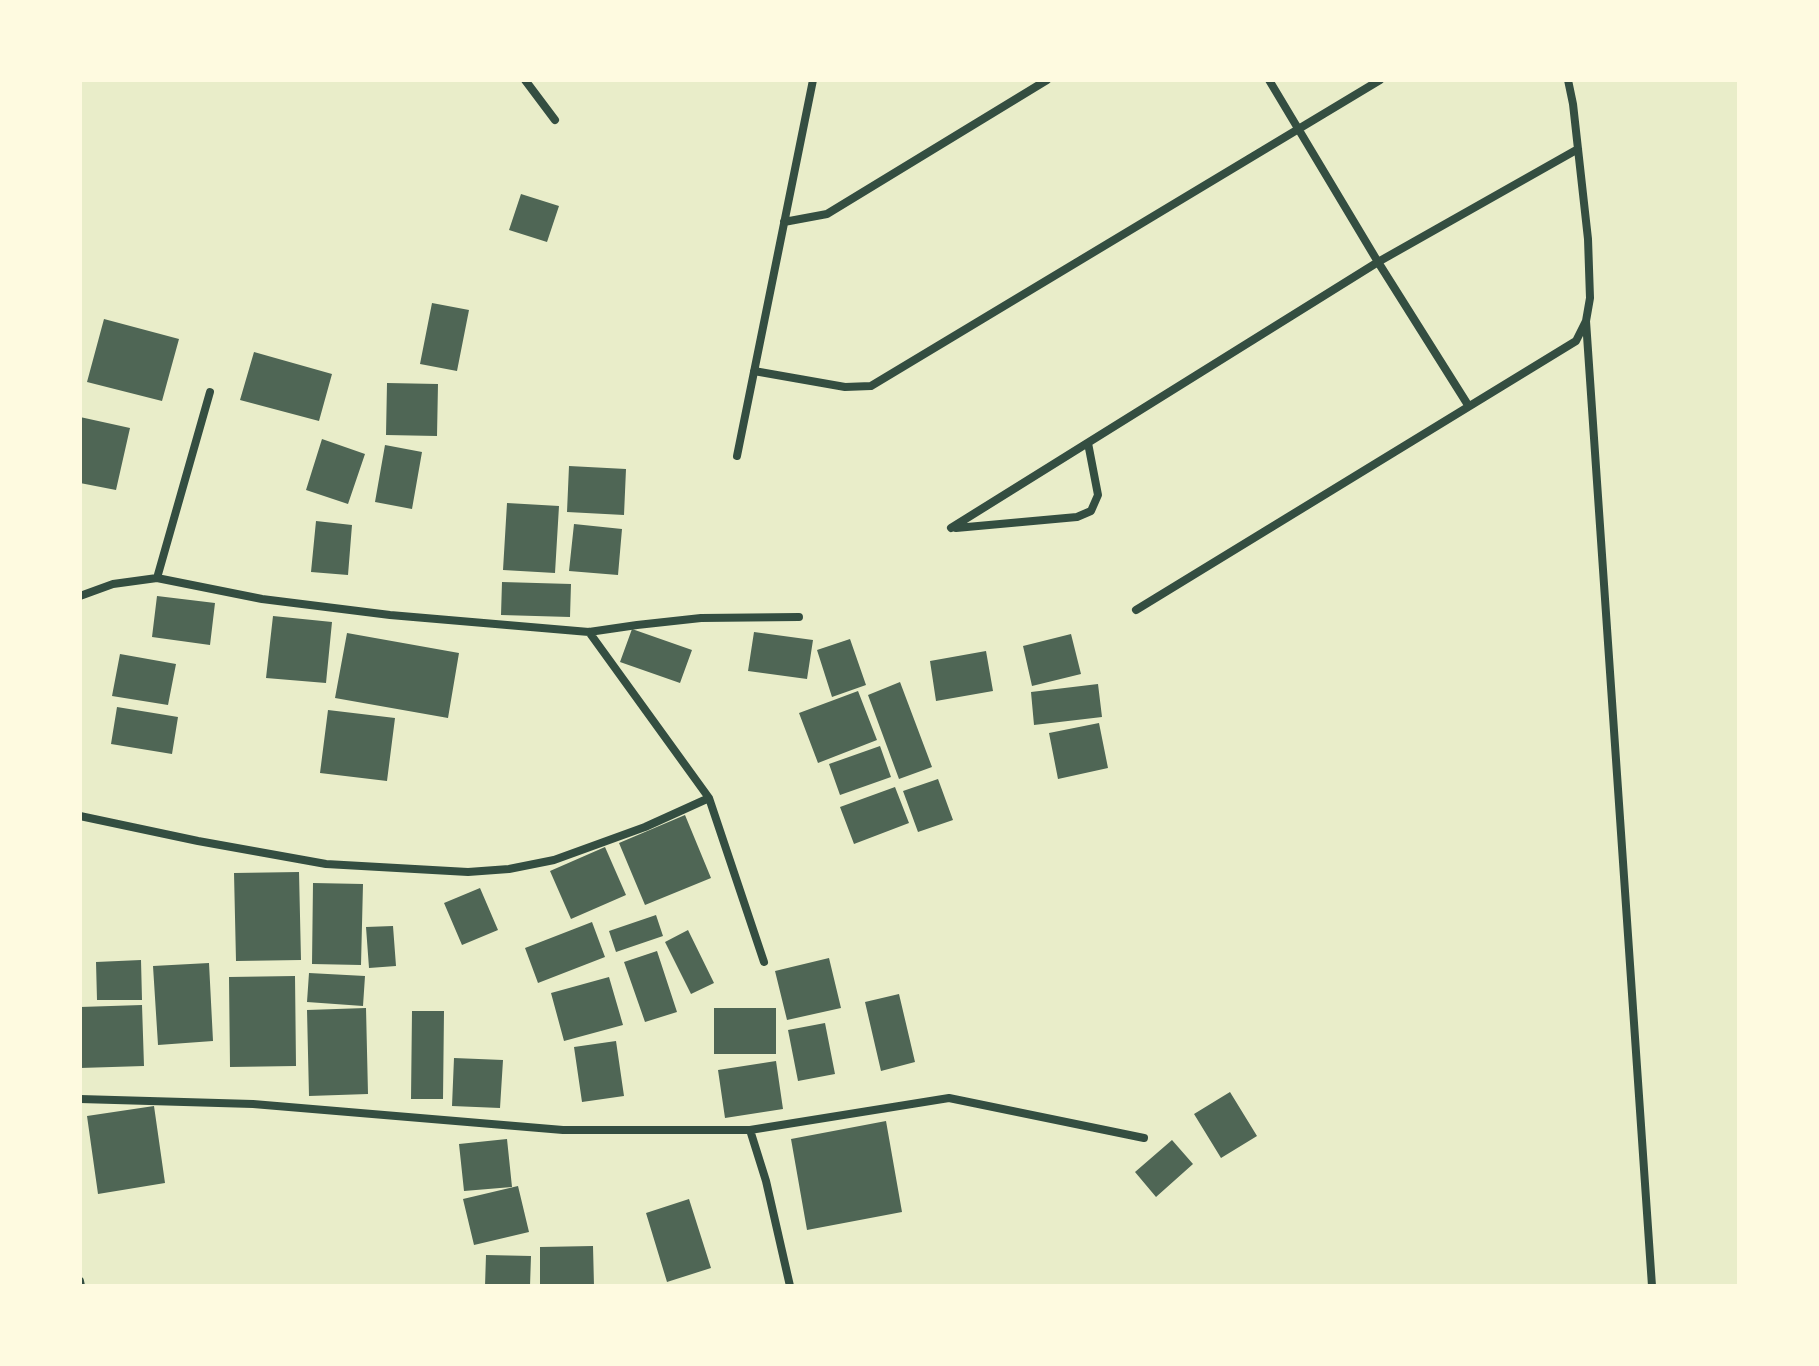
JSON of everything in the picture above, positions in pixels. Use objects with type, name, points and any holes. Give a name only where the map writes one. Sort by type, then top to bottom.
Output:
[{"type":"street","points":[[525,80],[555,120]]},
{"type":"street","points":[[737,456],[813,80]]},
{"type":"street","points":[[784,222],[827,214],[1047,80]]},
{"type":"street","points":[[1269,80],[1468,405]]},
{"type":"street","points":[[754,371],[845,387],[871,386],[1380,80]]},
{"type":"street","points":[[1568,80],[1588,239],[1590,298],[1586,321],[1652,1286]]},
{"type":"street","points":[[1088,443],[1098,495],[1091,511],[1077,517],[951,528],[1378,262],[1578,149]]},
{"type":"street","points":[[1136,610],[1576,341],[1586,321]]},
{"type":"street","points":[[157,578],[210,392]]},
{"type":"street","points":[[80,596],[113,584],[157,578],[262,599],[390,615],[589,632],[701,618],[799,617]]},
{"type":"street","points":[[589,632],[709,798],[764,962]]},
{"type":"street","points":[[80,816],[326,864],[468,872],[509,869],[554,860],[645,827],[709,798]]},
{"type":"street","points":[[80,1099],[253,1104],[563,1130],[750,1130],[949,1098],[1144,1138]]},
{"type":"street","points":[[750,1130],[766,1181],[790,1286]]},
{"type":"building","points":[[521,194],[559,206],[547,242],[509,230]]},
{"type":"building","points":[[432,303],[469,310],[457,371],[420,364]]},
{"type":"building","points":[[104,319],[179,339],[162,401],[87,382]]},
{"type":"building","points":[[254,352],[332,374],[319,421],[240,400]]},
{"type":"building","points":[[387,383],[438,384],[437,436],[386,435]]},
{"type":"building","points":[[80,417],[130,428],[116,490],[80,483]]},
{"type":"building","points":[[322,439],[365,454],[348,504],[306,490]]},
{"type":"building","points":[[385,445],[422,452],[412,509],[375,502]]},
{"type":"building","points":[[569,466],[626,469],[624,515],[567,512]]},
{"type":"building","points":[[507,503],[559,506],[555,573],[503,570]]},
{"type":"building","points":[[316,521],[352,525],[348,575],[311,572]]},
{"type":"building","points":[[574,524],[622,529],[618,575],[569,571]]},
{"type":"building","points":[[502,582],[571,584],[570,617],[501,615]]},
{"type":"building","points":[[157,596],[215,603],[210,645],[152,637]]},
{"type":"building","points":[[273,616],[332,622],[326,683],[266,678]]},
{"type":"building","points":[[632,629],[692,650],[680,683],[620,662]]},
{"type":"building","points":[[754,632],[813,640],[807,679],[748,671]]},
{"type":"building","points":[[347,633],[459,653],[448,718],[335,698]]},
{"type":"building","points":[[1071,634],[1081,674],[1032,686],[1023,646]]},
{"type":"building","points":[[850,639],[866,685],[832,697],[817,650]]},
{"type":"building","points":[[986,651],[993,691],[936,701],[930,661]]},
{"type":"building","points":[[120,654],[176,664],[168,705],[112,696]]},
{"type":"building","points":[[900,682],[932,767],[899,779],[868,695]]},
{"type":"building","points":[[1098,684],[1102,717],[1034,725],[1031,692]]},
{"type":"building","points":[[858,691],[877,740],[818,763],[799,713]]},
{"type":"building","points":[[117,707],[178,717],[172,754],[111,744]]},
{"type":"building","points":[[328,710],[395,718],[387,781],[320,773]]},
{"type":"building","points":[[1099,723],[1108,768],[1058,779],[1049,733]]},
{"type":"building","points":[[880,746],[891,777],[840,795],[829,764]]},
{"type":"building","points":[[938,779],[953,820],[918,832],[903,791]]},
{"type":"building","points":[[895,787],[909,823],[854,844],[840,807]]},
{"type":"building","points":[[685,815],[711,878],[645,905],[619,843]]},
{"type":"building","points":[[605,847],[626,895],[571,919],[550,871]]},
{"type":"building","points":[[299,872],[301,960],[236,961],[234,873]]},
{"type":"building","points":[[313,883],[363,884],[361,965],[312,964]]},
{"type":"building","points":[[480,888],[498,930],[462,945],[444,903]]},
{"type":"building","points":[[656,915],[663,936],[616,952],[609,931]]},
{"type":"building","points":[[592,922],[605,957],[538,983],[525,948]]},
{"type":"building","points":[[393,926],[396,966],[369,968],[366,927]]},
{"type":"building","points":[[688,930],[714,983],[691,994],[665,942]]},
{"type":"building","points":[[657,951],[677,1012],[645,1022],[624,962]]},
{"type":"building","points":[[829,958],[841,1008],[787,1020],[775,971]]},
{"type":"building","points":[[141,960],[142,1000],[97,1000],[96,962]]},
{"type":"building","points":[[209,963],[213,1041],[158,1045],[153,966]]},
{"type":"building","points":[[309,973],[365,976],[363,1006],[307,1002]]},
{"type":"building","points":[[295,976],[296,1066],[230,1067],[229,977]]},
{"type":"building","points":[[609,977],[623,1025],[564,1041],[551,993]]},
{"type":"building","points":[[899,994],[915,1062],[881,1071],[865,1002]]},
{"type":"building","points":[[142,1005],[144,1066],[80,1068],[80,1007]]},
{"type":"building","points":[[366,1008],[368,1094],[309,1096],[307,1010]]},
{"type":"building","points":[[714,1008],[776,1008],[776,1054],[714,1054]]},
{"type":"building","points":[[412,1011],[444,1011],[443,1099],[411,1099]]},
{"type":"building","points":[[825,1023],[835,1074],[798,1081],[788,1030]]},
{"type":"building","points":[[616,1041],[624,1096],[582,1102],[574,1047]]},
{"type":"building","points":[[454,1058],[503,1060],[500,1108],[452,1106]]},
{"type":"building","points":[[776,1061],[783,1109],[725,1118],[718,1070]]},
{"type":"building","points":[[1230,1092],[1257,1136],[1221,1158],[1194,1114]]},
{"type":"building","points":[[154,1106],[165,1183],[98,1194],[87,1116]]},
{"type":"building","points":[[886,1121],[902,1212],[807,1230],[791,1139]]},
{"type":"building","points":[[507,1139],[512,1187],[464,1191],[459,1144]]},
{"type":"building","points":[[1172,1140],[1193,1164],[1156,1197],[1135,1172]]},
{"type":"building","points":[[518,1186],[529,1232],[474,1245],[463,1199]]},
{"type":"building","points":[[689,1199],[711,1268],[667,1282],[646,1213]]},
{"type":"building","points":[[593,1246],[594,1286],[540,1286],[540,1247]]},
{"type":"building","points":[[486,1255],[531,1256],[530,1286],[485,1286]]}]
